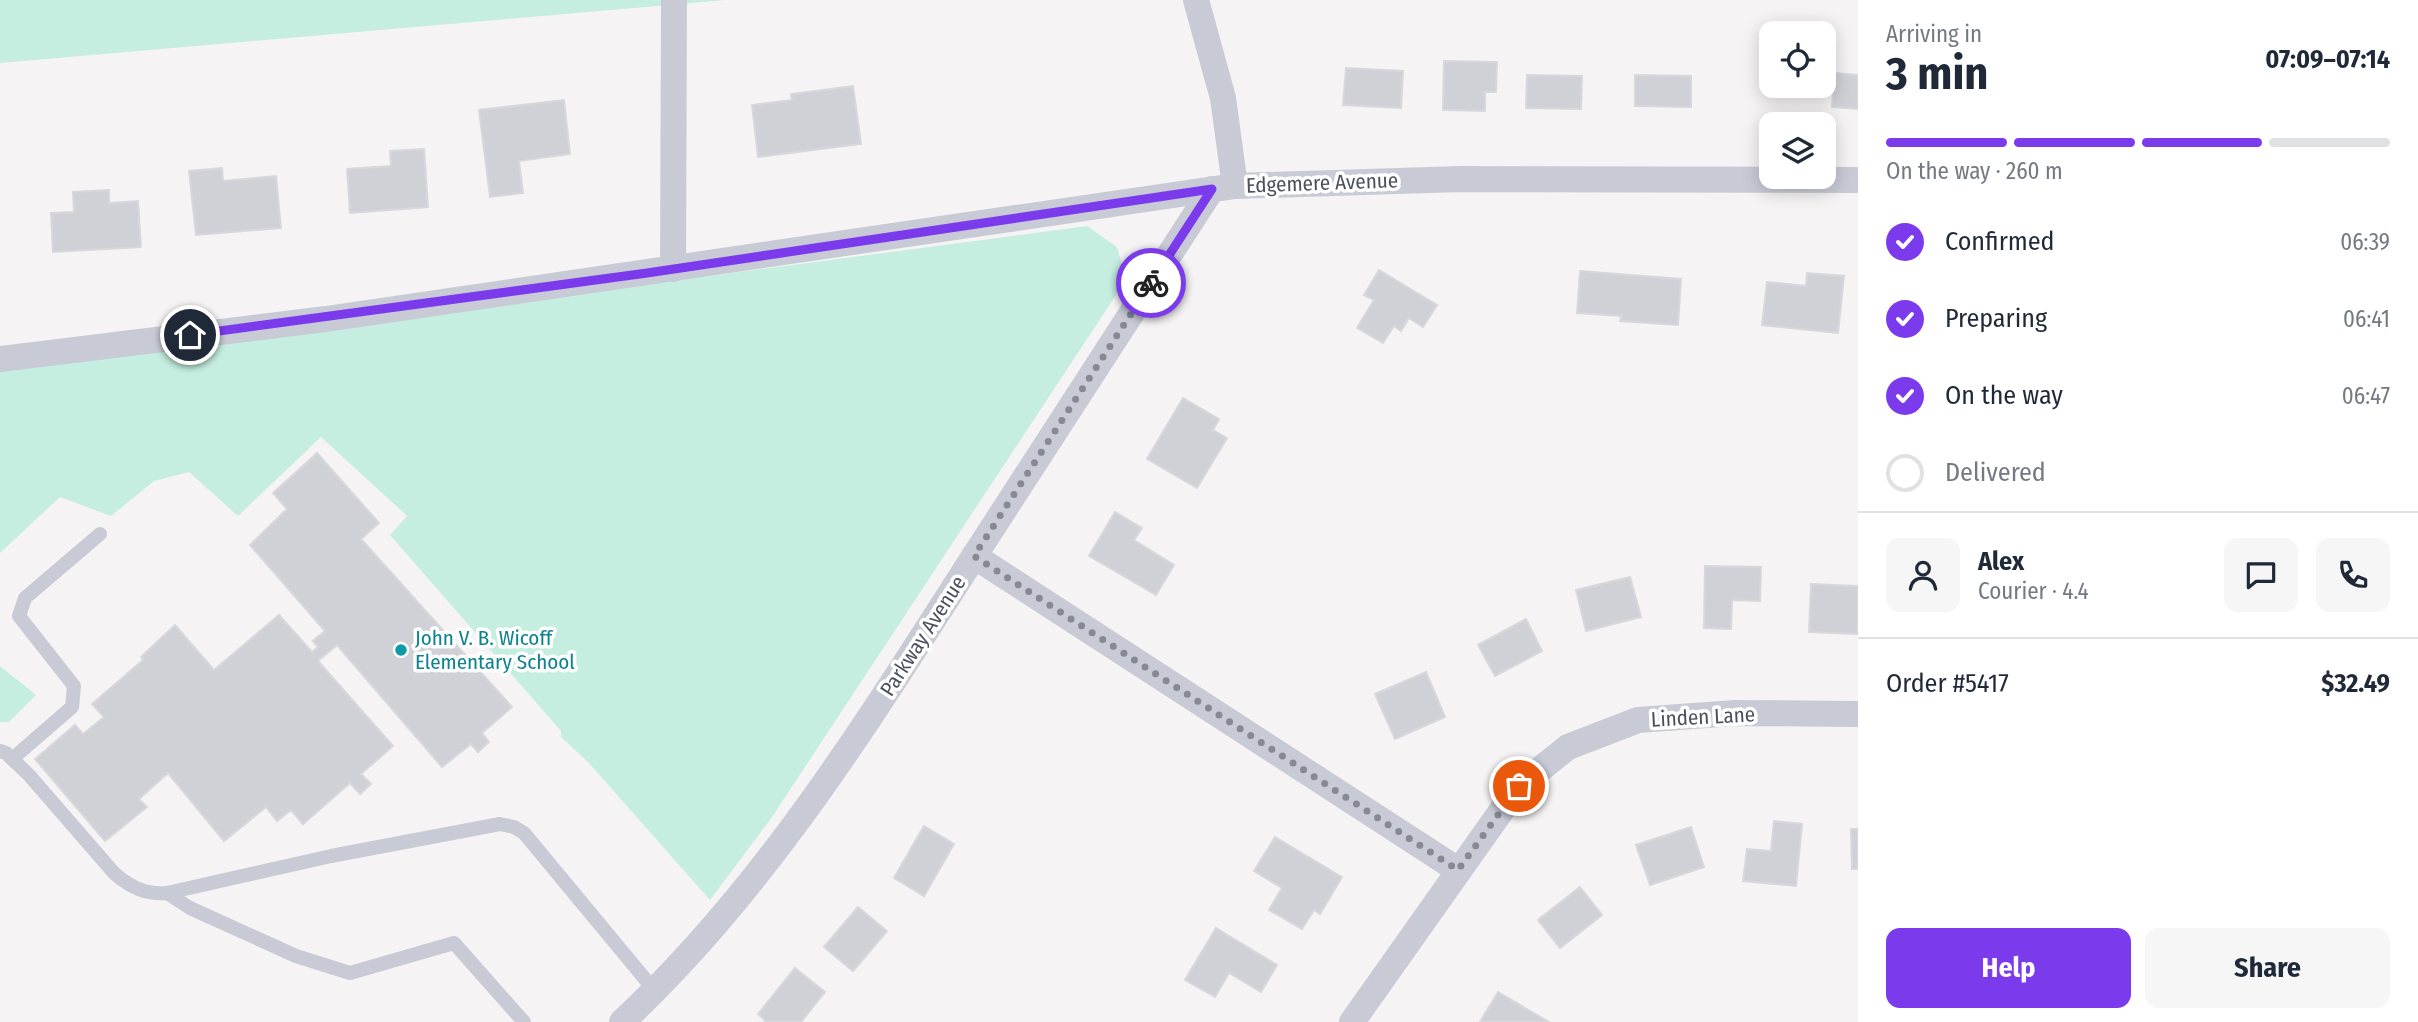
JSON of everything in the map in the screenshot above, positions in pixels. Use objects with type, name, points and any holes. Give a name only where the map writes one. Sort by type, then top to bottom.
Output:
[{"type":"street","points":[[673,269],[674,0]]},
{"type":"street","points":[[1196,0],[1223,97],[1223,187]]},
{"type":"street","name":"Edgemere Avenue","points":[[0,359],[326,319],[1223,187],[1461,179],[1858,180]]},
{"type":"street","name":"Parkway Avenue","points":[[622,1022],[655,991],[759,872],[847,753],[974,556],[1223,187]]},
{"type":"street","points":[[974,556],[1458,870]]},
{"type":"street","name":"Linden Lane","points":[[1353,1022],[1519,786],[1568,747],[1638,720],[1735,713],[1858,714]]},
{"type":"lane","points":[[100,534],[25,598],[19,616],[74,686],[72,707],[6,755],[124,881],[152,894],[167,894],[331,856],[500,824],[514,827],[524,833],[655,991]]},
{"type":"lane","points":[[167,894],[190,908],[296,956],[350,973],[454,943],[524,1022]]},
{"type":"green space","points":[[0,0],[726,0],[0,63]]},
{"type":"green space","points":[[1087,226],[1117,247],[1124,272],[1116,295],[772,817],[710,900],[588,762],[561,737],[561,731],[390,535],[407,516],[321,437],[238,516],[189,472],[154,481],[111,516],[60,497],[0,553],[0,370]]},
{"type":"green space","points":[[0,666],[36,695],[9,722],[0,722]]},
{"type":"building","points":[[1444,61],[1497,62],[1496,92],[1485,92],[1485,111],[1443,110]]},
{"type":"building","points":[[1346,68],[1403,71],[1401,108],[1343,105]]},
{"type":"building","points":[[1836,73],[1858,75],[1858,109],[1832,107],[1833,98],[1836,98]]},
{"type":"building","points":[[1527,75],[1582,76],[1581,109],[1526,108]]},
{"type":"building","points":[[1635,75],[1691,76],[1691,107],[1635,106]]},
{"type":"building","points":[[853,86],[861,144],[758,157],[752,105],[792,100],[791,94]]},
{"type":"building","points":[[564,100],[570,154],[519,161],[523,193],[490,197],[479,110]]},
{"type":"building","points":[[424,149],[428,207],[350,213],[347,169],[391,166],[390,151]]},
{"type":"building","points":[[222,168],[223,181],[276,176],[281,228],[196,235],[189,171]]},
{"type":"building","points":[[109,190],[109,203],[138,201],[141,247],[53,252],[51,213],[74,212],[73,192]]},
{"type":"building","points":[[1379,270],[1437,305],[1423,327],[1409,318],[1401,331],[1394,326],[1383,343],[1357,328],[1374,300],[1364,295]]},
{"type":"building","points":[[1580,271],[1681,279],[1678,325],[1620,321],[1621,316],[1577,313]]},
{"type":"building","points":[[1807,273],[1844,276],[1838,333],[1762,325],[1767,282],[1806,286]]},
{"type":"building","points":[[1183,398],[1219,419],[1213,430],[1227,438],[1197,488],[1147,459]]},
{"type":"building","name":"John V. B. Wicoff Elementary School","points":[[317,453],[379,523],[361,539],[512,707],[482,733],[489,742],[478,752],[471,744],[442,767],[337,645],[318,661],[393,746],[361,774],[371,784],[360,794],[350,783],[303,824],[291,810],[277,821],[266,807],[224,841],[168,773],[139,799],[147,807],[105,841],[35,759],[75,725],[83,734],[104,717],[92,704],[143,660],[141,657],[175,625],[214,670],[279,615],[312,652],[318,647],[313,641],[325,631],[250,545],[287,509],[273,493]]},
{"type":"building","points":[[1115,512],[1142,528],[1134,540],[1174,565],[1156,595],[1089,556]]},
{"type":"building","points":[[1705,566],[1761,567],[1760,601],[1732,600],[1731,629],[1704,628]]},
{"type":"building","points":[[1630,577],[1641,617],[1586,631],[1576,590]]},
{"type":"building","points":[[1811,584],[1858,586],[1858,634],[1809,632]]},
{"type":"building","points":[[1526,619],[1542,651],[1495,676],[1478,645]]},
{"type":"building","points":[[1426,672],[1445,717],[1395,739],[1375,694]]},
{"type":"building","points":[[1774,821],[1802,824],[1796,886],[1743,881],[1747,849],[1771,851]]},
{"type":"building","points":[[924,826],[954,844],[924,896],[894,878]]},
{"type":"building","points":[[1691,827],[1704,867],[1650,885],[1636,845]]},
{"type":"building","points":[[1851,829],[1858,829],[1858,869],[1852,869]]},
{"type":"building","points":[[1275,837],[1342,877],[1320,914],[1314,910],[1302,929],[1269,910],[1282,888],[1254,871]]},
{"type":"building","points":[[1580,887],[1602,915],[1560,948],[1538,920]]},
{"type":"building","points":[[858,907],[887,931],[853,971],[824,947]]},
{"type":"building","points":[[1216,928],[1277,965],[1261,992],[1229,973],[1215,997],[1185,980]]},
{"type":"building","points":[[795,968],[825,992],[801,1022],[764,1022],[758,1014]]},
{"type":"building","points":[[1498,992],[1549,1022],[1480,1022]]},
{"type":"way so far","points":[[1151,283],[974,556],[1458,870],[1519,786]]},
{"type":"place","name":"John V. B. Wicoff Elementary School","points":[[401,650]]},
{"type":"route","points":[[190,335],[326,319],[1212,189],[1151,283]]}]
